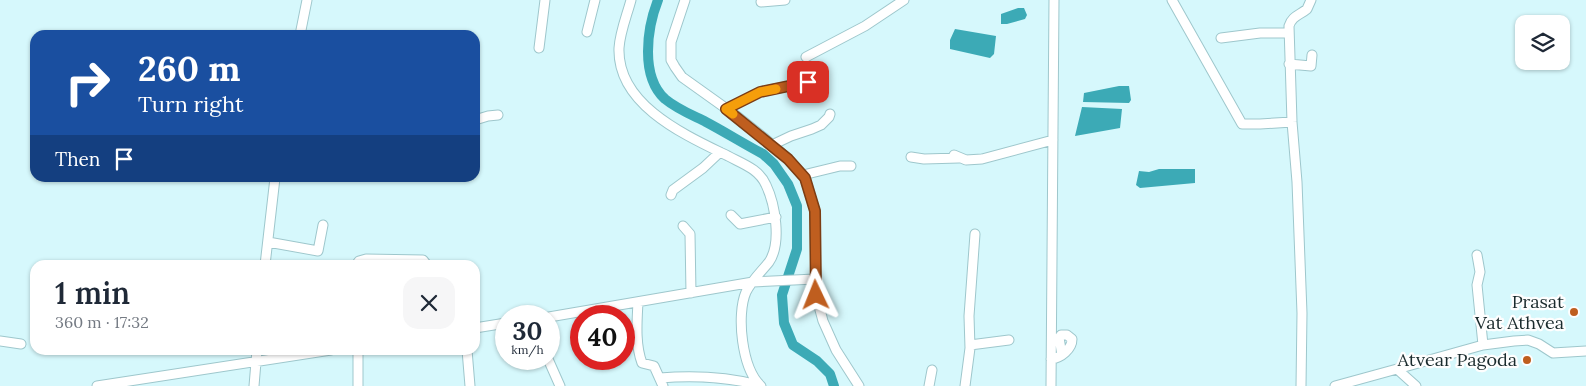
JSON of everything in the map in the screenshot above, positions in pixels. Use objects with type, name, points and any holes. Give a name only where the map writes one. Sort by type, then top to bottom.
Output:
[{"type":"street","points":[[301,30],[307,0]]},
{"type":"street","points":[[539,48],[545,0]]},
{"type":"street","points":[[586,32],[595,0]]},
{"type":"street","points":[[631,0],[619,45],[621,72],[644,106],[661,119],[758,171],[767,186],[775,209],[774,246],[770,260],[746,293],[742,331],[744,350],[750,370],[760,386]]},
{"type":"street","points":[[685,0],[671,42],[671,60],[682,77],[772,145],[803,175],[809,188],[815,211],[814,279],[823,322],[836,350],[859,386]]},
{"type":"street","points":[[761,2],[785,0]]},
{"type":"street","points":[[806,56],[865,26],[904,0]]},
{"type":"street","points":[[1051,386],[1054,0]]},
{"type":"street","points":[[1172,0],[1242,124],[1292,122]]},
{"type":"street","points":[[1301,386],[1302,313],[1289,33],[1290,21],[1294,16],[1308,9],[1311,0]]},
{"type":"street","points":[[1221,38],[1260,33],[1289,33]]},
{"type":"street","points":[[1289,64],[1311,66],[1312,55]]},
{"type":"street","points":[[726,109],[760,92],[808,82]]},
{"type":"street","points":[[772,145],[821,125],[830,117],[830,114]]},
{"type":"street","points":[[480,118],[498,115]]},
{"type":"street","points":[[911,158],[956,157],[966,160],[982,159],[1053,140]]},
{"type":"street","points":[[671,195],[674,190],[704,168],[720,152]]},
{"type":"street","points":[[803,175],[832,167],[851,166]]},
{"type":"street","points":[[266,260],[275,182]]},
{"type":"street","points":[[731,215],[740,224],[776,217]]},
{"type":"street","points":[[268,242],[318,251],[323,225]]},
{"type":"street","points":[[683,226],[690,234],[691,292]]},
{"type":"street","points":[[965,386],[970,345],[969,316],[975,234]]},
{"type":"street","points":[[1477,255],[1480,272],[1477,285],[1483,345]]},
{"type":"street","points":[[362,260],[423,260]]},
{"type":"street","points":[[560,315],[756,281],[814,279]]},
{"type":"street","points":[[638,302],[637,340],[639,355],[642,362],[646,365],[651,364],[654,366],[662,382],[694,376],[738,380],[760,386]]},
{"type":"street","points":[[480,327],[495,325]]},
{"type":"street","points":[[970,345],[1009,340]]},
{"type":"street","points":[[1335,386],[1483,345],[1528,340],[1553,353],[1586,351]]},
{"type":"street","points":[[0,341],[21,344]]},
{"type":"street","points":[[254,386],[254,361],[256,355]]},
{"type":"street","points":[[97,386],[296,355]]},
{"type":"street","points":[[358,355],[358,386]]},
{"type":"street","points":[[468,355],[470,386]]},
{"type":"street","points":[[1051,359],[1062,355]]},
{"type":"street","points":[[553,370],[560,386]]},
{"type":"street","points":[[929,386],[932,370]]},
{"type":"street","points":[[1397,370],[1416,386]]},
{"type":"water","points":[[1018,8],[1024,8],[1027,15],[1025,19],[1001,24],[1001,14]]},
{"type":"water","points":[[955,29],[996,36],[994,54],[990,58],[950,49],[950,40]]},
{"type":"water","points":[[1119,86],[1129,86],[1131,100],[1129,103],[1083,102],[1084,93]]},
{"type":"water","points":[[1082,107],[1122,109],[1120,128],[1075,136]]},
{"type":"water","points":[[1159,169],[1195,169],[1195,183],[1140,188],[1136,185],[1139,171],[1149,172]]},
{"type":"waterway","points":[[658,0],[651,24],[648,51],[652,78],[657,89],[674,106],[763,154],[774,164],[788,184],[797,206],[797,249],[782,295],[784,323],[793,345],[817,361],[830,374],[834,386]]},
{"type":"slow traffic","points":[[733,114],[726,109],[760,92],[776,89]]},
{"type":"place","name":"Prasat Vat Athvea","points":[[1574,312]]},
{"type":"place","name":"Atvear Pagoda","points":[[1527,360]]},
{"type":"route","points":[[808,82],[760,92],[726,109],[788,159],[805,178],[815,211],[814,279],[816,295]]}]
